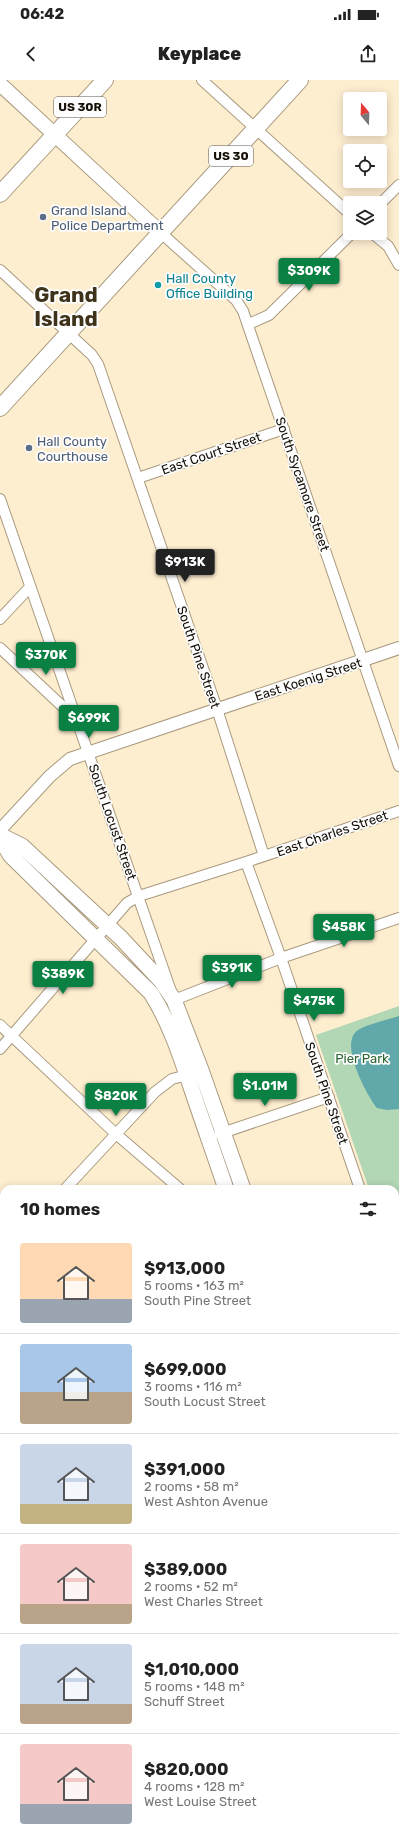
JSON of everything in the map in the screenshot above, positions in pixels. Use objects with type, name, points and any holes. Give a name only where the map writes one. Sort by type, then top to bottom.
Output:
[{"type":"highway","name":"US 30R","points":[[0,194],[105,80]]},
{"type":"highway","name":"US 30","points":[[0,408],[300,80]]},
{"type":"main road","points":[[0,84],[161,232]]},
{"type":"main road","points":[[0,835],[22,846],[108,925],[162,982],[174,1000],[202,1070],[242,1185]]},
{"type":"main road","points":[[0,838],[11,856],[151,993],[167,1021],[187,1074],[225,1185]]},
{"type":"street","points":[[202,80],[343,208]]},
{"type":"street","points":[[387,197],[399,185]]},
{"type":"street","name":"South Sycamore Street","points":[[161,232],[236,300],[249,324],[399,766]]},
{"type":"street","points":[[249,324],[269,315],[345,240]]},
{"type":"street","points":[[381,240],[388,246],[399,265]]},
{"type":"street","name":"South Pine Street","points":[[0,270],[92,355],[98,364],[217,709],[264,856]]},
{"type":"street","name":"East Court Street","points":[[138,478],[284,429]]},
{"type":"street","name":"South Locust Street","points":[[0,499],[174,1000]]},
{"type":"street","points":[[0,618],[30,587]]},
{"type":"street","points":[[0,648],[77,721]]},
{"type":"street","name":"East Koenig Street","points":[[0,830],[50,776],[70,759],[399,648]]},
{"type":"street","name":"East Charles Street","points":[[0,1049],[127,903],[139,896],[399,811]]},
{"type":"street","name":"South Pine Street","points":[[246,862],[281,958],[359,1185]]},
{"type":"street","points":[[174,1000],[281,958],[399,918]]},
{"type":"street","points":[[0,1025],[116,1134],[175,1185]]},
{"type":"street","points":[[70,1185],[155,1092],[172,1079],[187,1074]]},
{"type":"street","points":[[208,1138],[328,1097]]},
{"type":"green space","name":"Pier Park","points":[[399,1006],[399,1185],[368,1185],[316,1035]]},
{"type":"water","points":[[399,1016],[399,1109],[387,1110],[377,1108],[372,1101],[356,1069],[351,1046],[353,1037],[358,1030]]},
{"type":"place","name":"Grand Island Police Department","points":[[43,217]]},
{"type":"place","name":"Hall County Office Building","points":[[158,285]]},
{"type":"place","name":"Hall County Courthouse","points":[[29,448]]},
{"type":"district","name":"Grand Island","points":[[66,307]]}]
